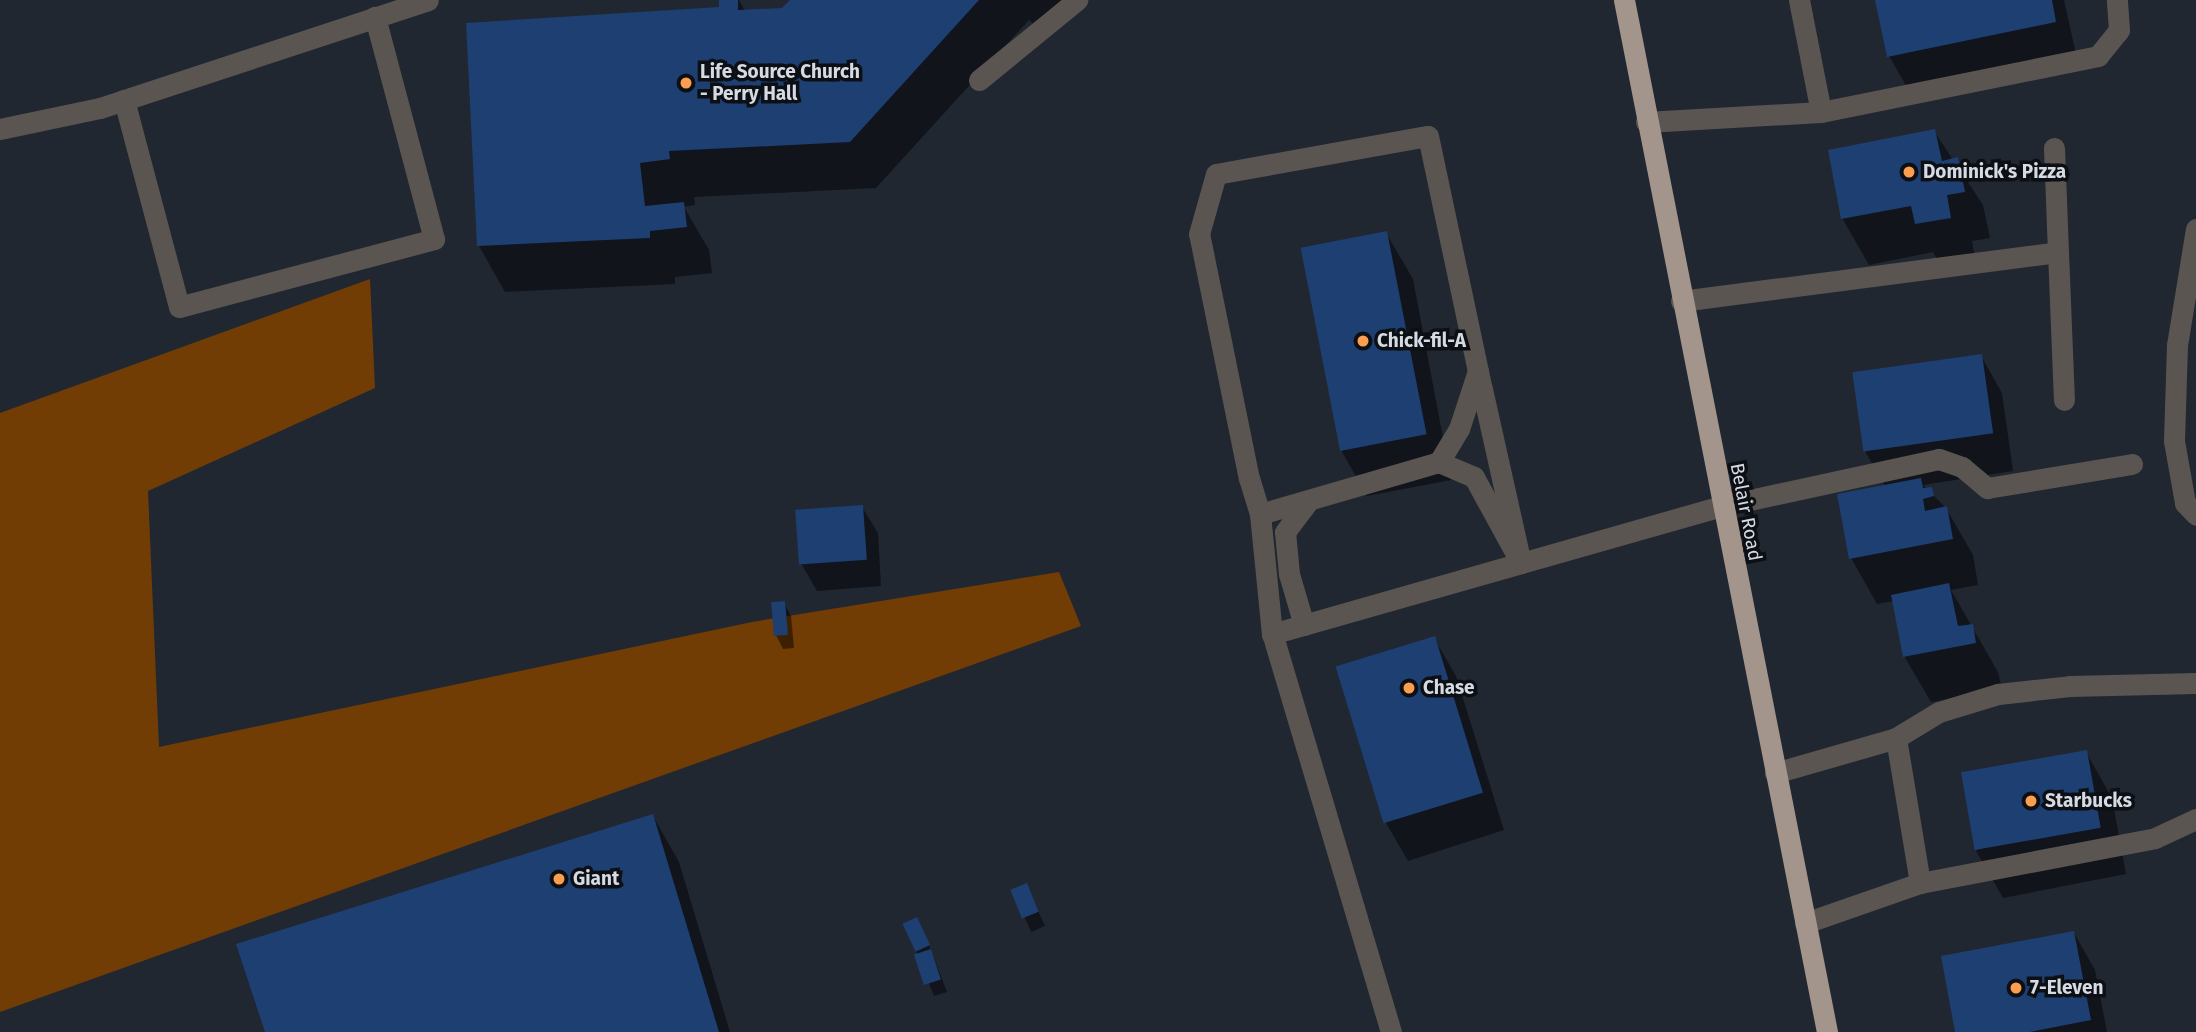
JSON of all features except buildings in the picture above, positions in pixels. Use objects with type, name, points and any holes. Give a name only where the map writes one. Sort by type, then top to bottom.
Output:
[{"type":"highway","name":"Belair Road","points":[[1624,0],[1827,1032]]},
{"type":"lane","points":[[0,129],[124,100],[428,0]]},
{"type":"lane","points":[[979,80],[1077,0]]},
{"type":"lane","points":[[1798,0],[1821,112]]},
{"type":"lane","points":[[1646,122],[1821,112],[2098,55],[2119,30],[2117,0]]},
{"type":"lane","points":[[124,100],[179,307],[433,239],[375,18]]},
{"type":"lane","points":[[1391,1032],[1272,634],[1260,514],[1199,234],[1216,174],[1428,136],[1521,564]]},
{"type":"lane","points":[[2054,148],[2064,400]]},
{"type":"lane","points":[[2196,229],[2177,345],[2174,441],[2185,503],[2196,515]]},
{"type":"lane","points":[[1681,300],[2058,252]]},
{"type":"lane","points":[[1439,461],[1459,429],[1478,370]]},
{"type":"lane","points":[[1272,634],[1722,506],[1939,459],[1962,467],[1987,488],[2132,464]]},
{"type":"lane","points":[[1260,514],[1439,461],[1474,477],[1521,564]]},
{"type":"lane","points":[[1304,625],[1289,574],[1285,532],[1309,499]]},
{"type":"lane","points":[[1775,773],[1896,738],[1939,712],[1998,694],[2070,686],[2196,683]]},
{"type":"lane","points":[[1896,738],[1920,883]]},
{"type":"lane","points":[[1805,923],[1920,883],[2155,838],[2196,819]]},
{"type":"shaded area","points":[[370,279],[375,388],[148,491],[159,747],[752,622],[1059,572],[1081,626],[0,1012],[0,413]]},
{"type":"place","name":"Life Source Church - Perry Hall","points":[[686,83]]},
{"type":"place","name":"Dominick's Pizza","points":[[1909,172]]},
{"type":"place","name":"Chick-fil-A","points":[[1363,341]]},
{"type":"place","name":"Chase","points":[[1409,688]]},
{"type":"place","name":"Starbucks","points":[[2031,801]]},
{"type":"place","name":"Giant","points":[[559,879]]},
{"type":"place","name":"7-Eleven","points":[[2016,988]]}]
